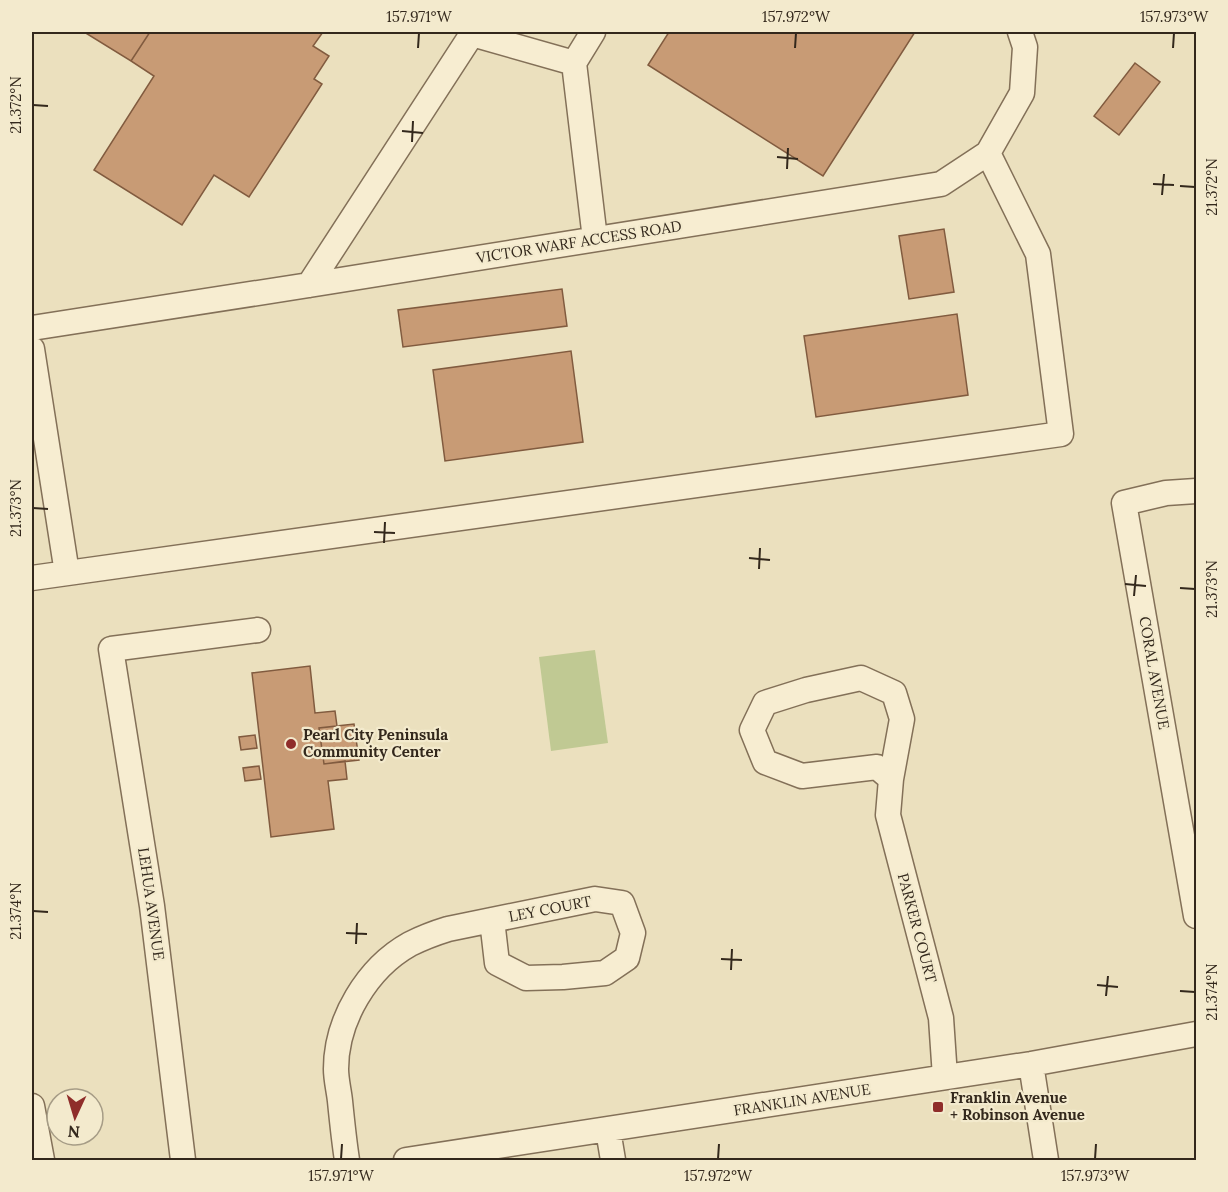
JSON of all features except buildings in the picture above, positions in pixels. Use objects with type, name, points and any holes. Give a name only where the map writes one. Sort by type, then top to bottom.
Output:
[{"type":"street","points":[[593,32],[574,63],[595,239]]},
{"type":"street","name":"VICTOR WARF ACCESS ROAD","points":[[32,328],[941,184],[988,153],[1022,93],[1025,47],[1020,32]]},
{"type":"street","points":[[309,285],[472,34],[574,63]]},
{"type":"street","points":[[32,578],[1061,434],[1038,254],[988,153]]},
{"type":"street","points":[[32,350],[67,573]]},
{"type":"street","name":"CORAL AVENUE","points":[[1197,491],[1166,494],[1124,503],[1197,916]]},
{"type":"street","name":"LEHUA AVENUE","points":[[183,1161],[152,906],[111,649],[258,630]]},
{"type":"street","name":"PARKER COURT","points":[[891,779],[877,767],[802,776],[765,762],[752,730],[765,703],[806,690],[861,678],[894,693],[902,720],[891,779],[888,815],[941,1018],[945,1077]]},
{"type":"street","name":"LEY COURT","points":[[347,1161],[336,1070],[343,1028],[362,989],[375,972],[391,958],[408,945],[448,929],[492,920],[595,899],[622,903],[633,933],[627,958],[605,973],[526,978],[497,963],[492,920]]},
{"type":"street","name":"FRANKLIN AVENUE","points":[[406,1161],[1032,1064],[1197,1034]]},
{"type":"street","points":[[1032,1064],[1046,1161]]},
{"type":"street","points":[[32,1106],[42,1161]]},
{"type":"street","points":[[608,1130],[613,1161]]},
{"type":"green space","points":[[595,650],[608,743],[551,751],[539,657]]},
{"type":"place","name":"Pearl City Peninsula Community Center","points":[[291,744]]},
{"type":"place","name":"Franklin Avenue + Robinson Avenue","points":[[938,1107]]}]
